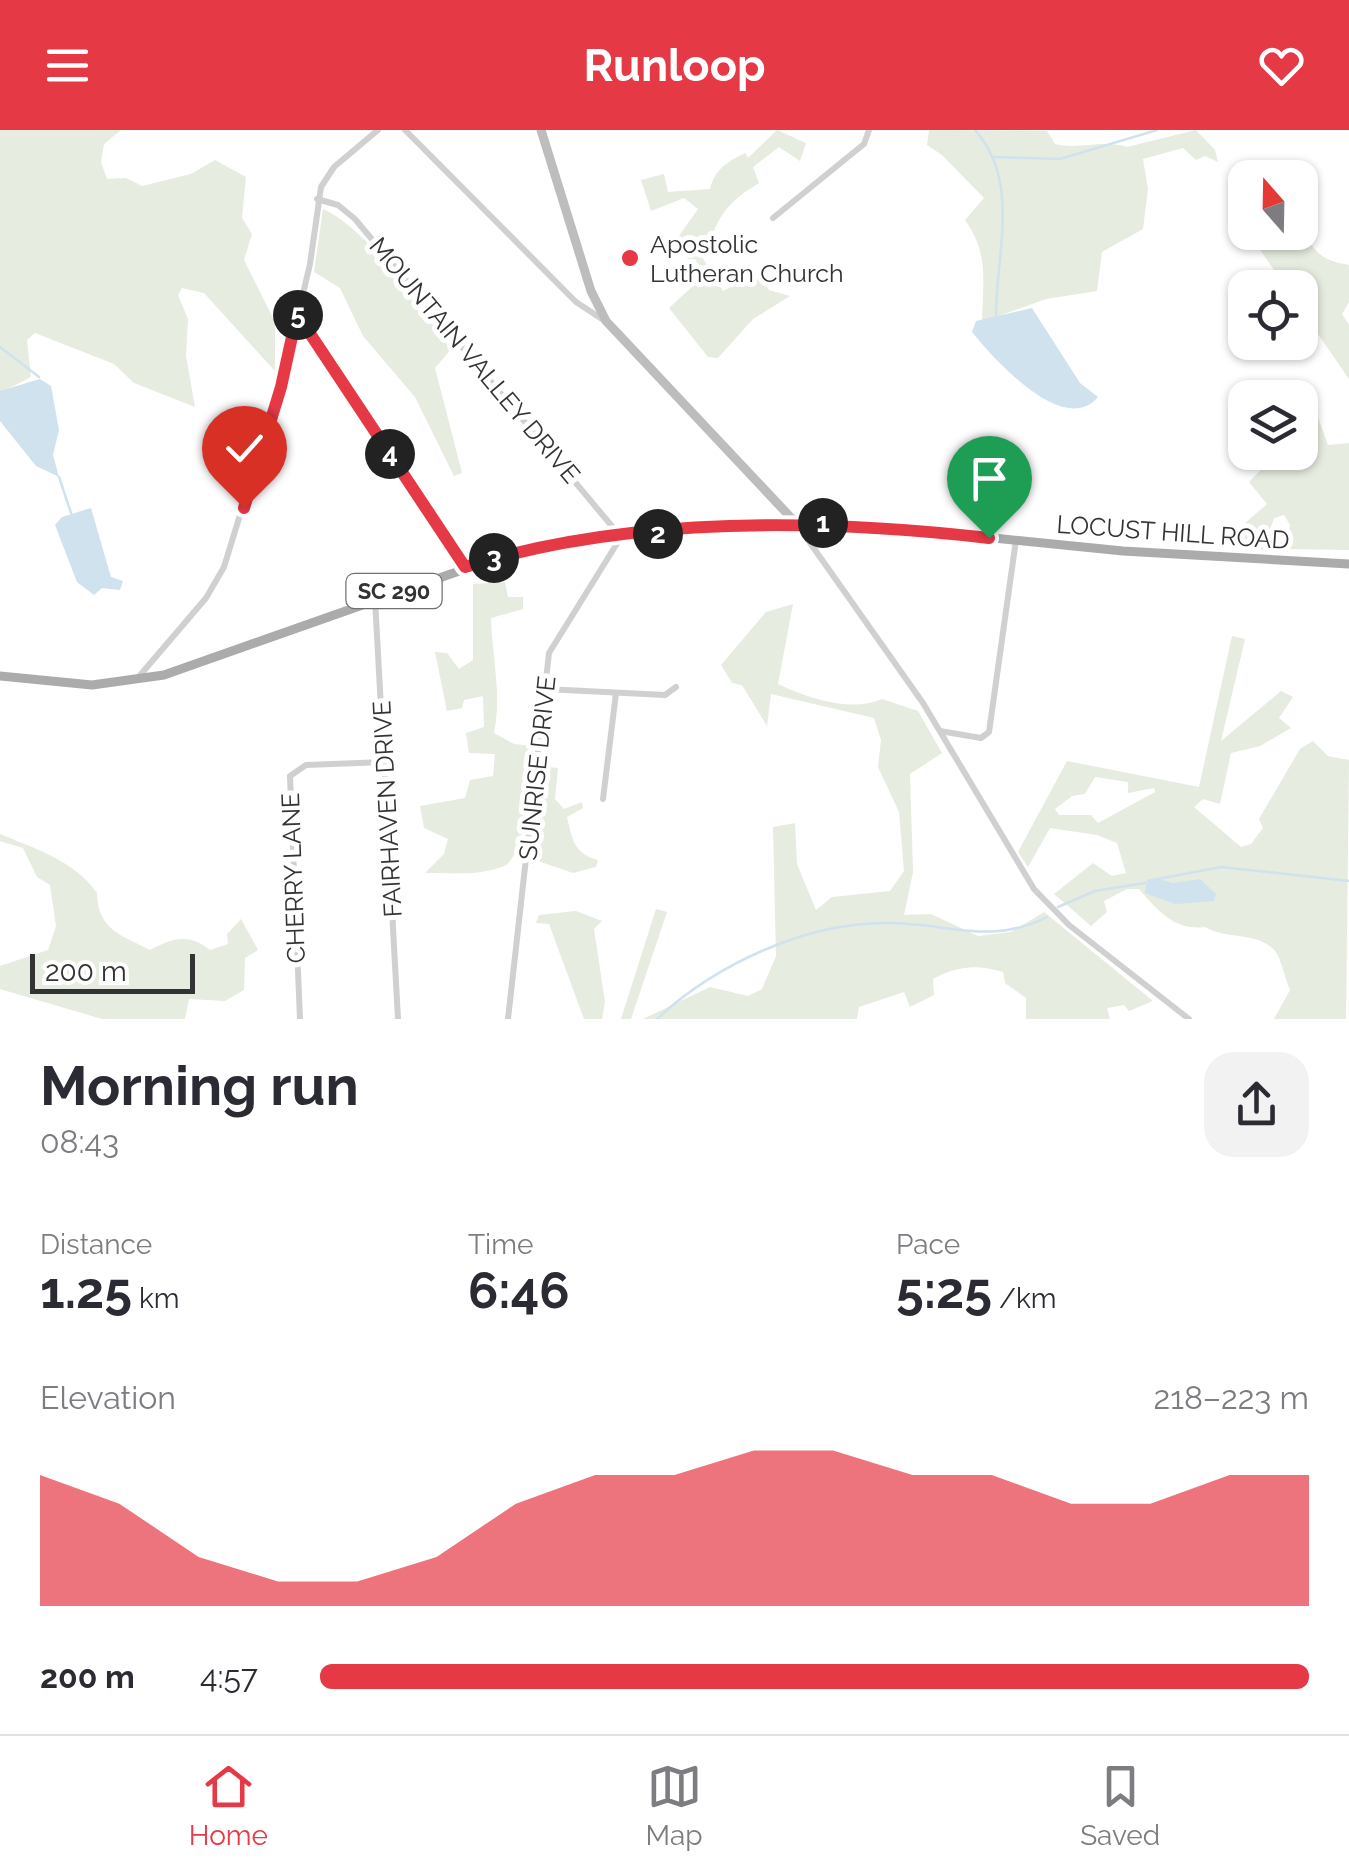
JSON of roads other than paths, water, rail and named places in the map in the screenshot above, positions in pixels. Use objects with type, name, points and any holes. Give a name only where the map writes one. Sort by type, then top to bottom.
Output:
[{"type":"main road","name":"LOCUST HILL ROAD","points":[[0,676],[54,684],[136,680],[194,666],[465,567],[537,548],[795,522],[1349,564]]},
{"type":"street","points":[[136,680],[206,598],[224,566],[280,390],[310,264],[317,198],[334,167],[378,130]]},
{"type":"street","points":[[405,130],[576,302],[606,321],[795,522],[940,731],[1005,847],[1044,900],[1190,1019]]},
{"type":"street","points":[[541,130],[585,273],[606,321]]},
{"type":"street","points":[[773,218],[864,144],[869,130]]},
{"type":"street","name":"MOUNTAIN VALLEY DRIVE","points":[[317,198],[338,205],[355,219],[621,537]]},
{"type":"street","points":[[297,314],[465,567]]},
{"type":"street","name":"SUNRISE DRIVE","points":[[508,1019],[552,645],[621,537]]},
{"type":"street","points":[[940,731],[981,738],[989,732],[1016,540]]},
{"type":"street","name":"FAIRHAVEN DRIVE","points":[[375,598],[398,1019]]},
{"type":"street","points":[[545,690],[665,694],[676,687]]},
{"type":"street","points":[[603,799],[616,694]]},
{"type":"street","name":"CHERRY LANE","points":[[300,1019],[290,776],[306,765],[385,762]]},
{"type":"water","points":[[1032,308],[1080,383],[1098,397],[1084,407],[1067,408],[1030,390],[972,332],[976,321]]},
{"type":"water","points":[[40,379],[51,386],[59,430],[53,455],[59,477],[36,466],[0,421],[0,391]]},
{"type":"water","points":[[91,508],[111,577],[123,581],[120,590],[102,588],[94,595],[77,582],[55,525],[62,517]]},
{"type":"water","points":[[1200,879],[1216,894],[1214,901],[1175,904],[1145,893],[1147,880],[1173,883]]},
{"type":"waterway","points":[[975,130],[989,150],[1002,195],[996,315]]},
{"type":"waterway","points":[[994,157],[1060,159],[1157,130]]},
{"type":"waterway","points":[[0,347],[39,377]]},
{"type":"waterway","points":[[59,477],[71,513]]},
{"type":"waterway","points":[[1158,879],[1221,867],[1349,881]]},
{"type":"waterway","points":[[1058,907],[1095,891],[1145,883]]},
{"type":"waterway","points":[[657,1019],[735,964],[795,938],[888,923],[988,932],[1026,926],[1047,917]]},
{"type":"place","name":"Apostolic Lutheran Church","points":[[630,258]]}]
